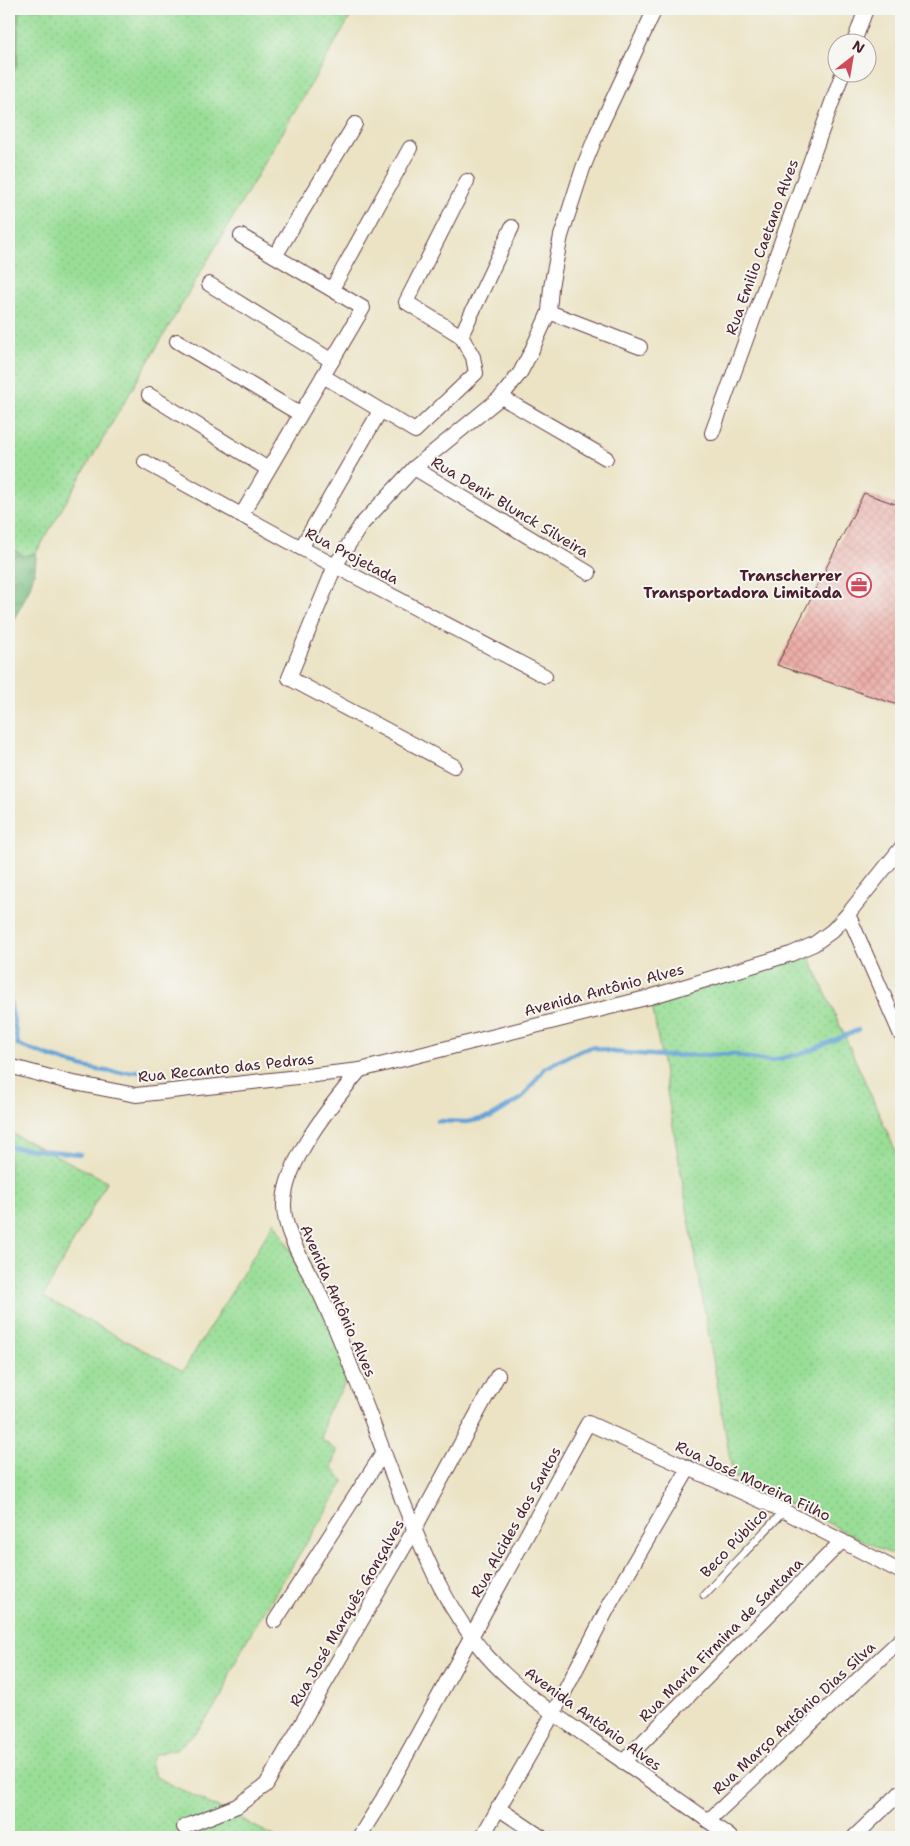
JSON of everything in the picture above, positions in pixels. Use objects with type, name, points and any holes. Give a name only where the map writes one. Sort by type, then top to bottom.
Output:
[{"type":"street","points":[[454,766],[289,678],[335,566],[361,526],[414,468],[501,397],[520,373],[532,352],[549,312],[551,287],[561,236],[584,168],[598,131],[655,9]]},
{"type":"street","points":[[858,32],[866,9]]},
{"type":"street","name":"Rua Emilio Caetano Alves","points":[[712,433],[839,82]]},
{"type":"street","points":[[274,256],[355,124]]},
{"type":"street","points":[[332,289],[410,148]]},
{"type":"street","points":[[323,376],[415,431],[476,373],[473,357],[461,336],[406,302],[467,181]]},
{"type":"street","points":[[461,336],[512,227]]},
{"type":"street","points":[[240,236],[362,308],[241,516]]},
{"type":"street","points":[[209,284],[332,361]]},
{"type":"street","points":[[549,312],[640,347]]},
{"type":"street","points":[[177,341],[300,414]]},
{"type":"street","points":[[149,395],[268,469]]},
{"type":"street","points":[[501,397],[606,458]]},
{"type":"street","points":[[301,548],[380,411]]},
{"type":"street","name":"Rua Projetada","points":[[145,462],[241,516],[545,676]]},
{"type":"street","name":"Rua Denir Blunck Silveira","points":[[414,468],[589,574]]},
{"type":"street","name":"Avenida Antônio Alves","points":[[730,1837],[553,1714],[509,1678],[488,1657],[472,1637],[445,1598],[414,1530],[383,1453],[357,1379],[286,1223],[283,1205],[286,1188],[295,1164],[322,1118],[360,1070],[650,997],[790,954],[814,944],[832,931],[901,848]]},
{"type":"street","points":[[848,914],[901,1035]]},
{"type":"street","name":"Rua Recanto das Pedras","points":[[9,1066],[69,1082],[136,1095],[360,1070]]},
{"type":"street","name":"Rua José Marquês Gonçalves","points":[[184,1827],[237,1806],[266,1785],[414,1530],[498,1375]]},
{"type":"street","name":"Rua José Moreira Filho","points":[[588,1422],[784,1511],[901,1572]]},
{"type":"street","name":"Rua Alcides dos Santos","points":[[472,1637],[588,1422]]},
{"type":"street","points":[[275,1621],[383,1453]]},
{"type":"street","points":[[482,1837],[553,1714],[610,1602],[689,1468]]},
{"type":"street","name":"Rua Maria Firmina de Santana","points":[[623,1762],[842,1541]]},
{"type":"street","points":[[359,1837],[382,1800],[472,1637]]},
{"type":"street","name":"Rua Março Antônio Dias Silva","points":[[708,1821],[901,1639]]},
{"type":"street","points":[[854,1837],[901,1792]]},
{"type":"street","points":[[498,1808],[541,1837]]},
{"type":"lane","name":"Beco Público","points":[[704,1595],[784,1511]]},
{"type":"green space","points":[[9,9],[19,9],[17,63],[9,84]]},
{"type":"green space","points":[[19,9],[355,9],[36,553],[24,556],[9,547],[9,84],[17,63]]},
{"type":"green space","points":[[9,547],[24,556],[36,553],[36,563],[24,601],[9,627]]},
{"type":"green space","points":[[809,956],[901,1163],[901,1559],[733,1476],[652,1004]]},
{"type":"green space","points":[[9,1132],[107,1181],[43,1297],[183,1371],[275,1221],[352,1368],[342,1389],[327,1412],[321,1439],[337,1451],[332,1468],[344,1482],[246,1641],[230,1673],[223,1696],[199,1729],[176,1750],[154,1755],[150,1764],[156,1777],[276,1837],[9,1837]]},
{"type":"building","name":"Transcherrer Transportadora Limitada","points":[[864,493],[901,506],[901,706],[777,665]]},
{"type":"waterway","points":[[9,995],[18,1045],[93,1069],[109,1072],[138,1071]]},
{"type":"waterway","points":[[438,1121],[467,1122],[491,1117],[522,1098],[545,1068],[579,1051],[592,1047],[613,1052],[664,1056],[735,1054],[769,1061],[804,1053],[858,1030]]},
{"type":"waterway","points":[[9,1147],[80,1154]]},
{"type":"place","name":"Transcherrer Transportadora Limitada","points":[[859,585]]}]
